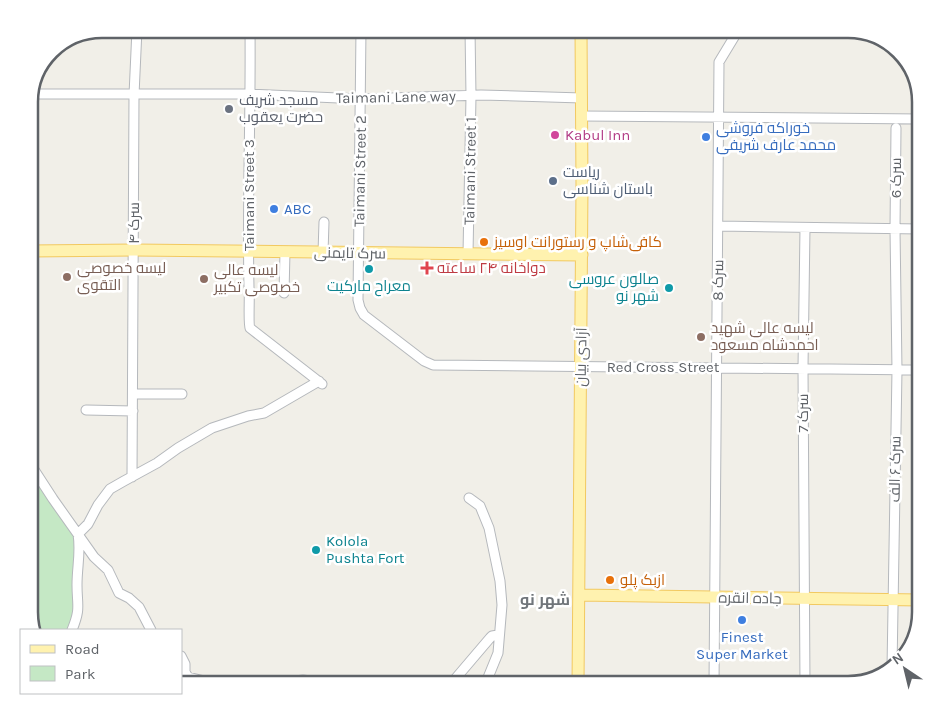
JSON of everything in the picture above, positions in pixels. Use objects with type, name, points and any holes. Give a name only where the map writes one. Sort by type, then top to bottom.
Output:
[{"type":"main road","name":"آزادی بیان","points":[[578,676],[582,255],[581,38]]},
{"type":"main road","name":"سرک تایمنی","points":[[38,251],[134,250],[582,255]]},
{"type":"main road","name":"جاده انقره","points":[[580,595],[912,600]]},
{"type":"street","name":"سرک ۴","points":[[132,477],[134,394],[134,95],[137,38]]},
{"type":"street","name":"Taimani Street 3","points":[[132,477],[212,428],[248,416],[264,413],[321,382],[248,326],[250,313],[248,252],[250,38]]},
{"type":"street","name":"Taimani Street 2","points":[[359,253],[361,38]]},
{"type":"street","name":"Taimani Street 1","points":[[468,254],[470,38]]},
{"type":"street","name":"سرک 8","points":[[714,676],[719,62],[734,38]]},
{"type":"street","name":"Taimani Lane way","points":[[38,94],[250,94],[361,99],[471,96],[582,98]]},
{"type":"street","points":[[582,116],[912,119]]},
{"type":"street","name":"سرک 6","points":[[895,229],[896,128]]},
{"type":"street","points":[[323,253],[324,222]]},
{"type":"street","points":[[718,226],[912,229]]},
{"type":"street","name":"سرک 7","points":[[805,228],[803,368],[805,598]]},
{"type":"street","name":"سرک ۶ الف","points":[[892,644],[896,370],[895,229]]},
{"type":"street","points":[[284,293],[285,252]]},
{"type":"street","name":"Red Cross Street","points":[[359,253],[358,300],[364,315],[424,361],[433,365],[912,370]]},
{"type":"street","points":[[134,394],[182,394]]},
{"type":"street","points":[[86,410],[133,411]]},
{"type":"street","points":[[38,476],[94,557],[108,570],[119,593],[129,598],[139,608],[150,629]]},
{"type":"street","points":[[78,534],[88,524],[98,505],[110,489],[132,477]]},
{"type":"street","points":[[469,498],[480,506],[489,528],[501,589],[502,605],[498,652],[489,676]]},
{"type":"street","points":[[72,629],[78,614],[77,586],[80,549],[78,534]]},
{"type":"street","points":[[805,598],[805,676]]},
{"type":"street","points":[[458,676],[490,638],[498,635]]},
{"type":"street","points":[[182,658],[185,664],[183,673]]},
{"type":"green space","points":[[38,481],[74,535],[77,554],[76,608],[68,629],[40,629],[38,617]]},
{"type":"place","name":"مسجد شریف حضرت یعقوب","points":[[229,109]]},
{"type":"place","name":"Kabul Inn","points":[[555,135]]},
{"type":"place","name":"خوراکه فروشی محمد عارف شریفی","points":[[706,137]]},
{"type":"place","name":"ریاست باستان شناسی","points":[[553,181]]},
{"type":"place","name":"ABC","points":[[274,209]]},
{"type":"place","name":"کافی‌شاپ و رستورانت اوسیز","points":[[484,242]]},
{"type":"place","name":"دواخانه ۲۴ ساعته","points":[[427,268]]},
{"type":"place","name":"معراح مارکیت","points":[[369,269]]},
{"type":"place","name":"لیسه خصوصی التقوی","points":[[67,277]]},
{"type":"place","name":"لیسه عالی خصوصی تکبیر","points":[[204,279]]},
{"type":"place","name":"صالون عروسی شهر نو","points":[[669,288]]},
{"type":"place","name":"لیسه عالی شهید احمدشاه مسعود","points":[[701,337]]},
{"type":"place","name":"Kolola Pushta Fort","points":[[316,550]]},
{"type":"place","name":"ازبک پلو","points":[[610,580]]},
{"type":"place","name":"Finest Super Market","points":[[742,620]]},
{"type":"district","name":"شهر نو","points":[[545,599]]}]
